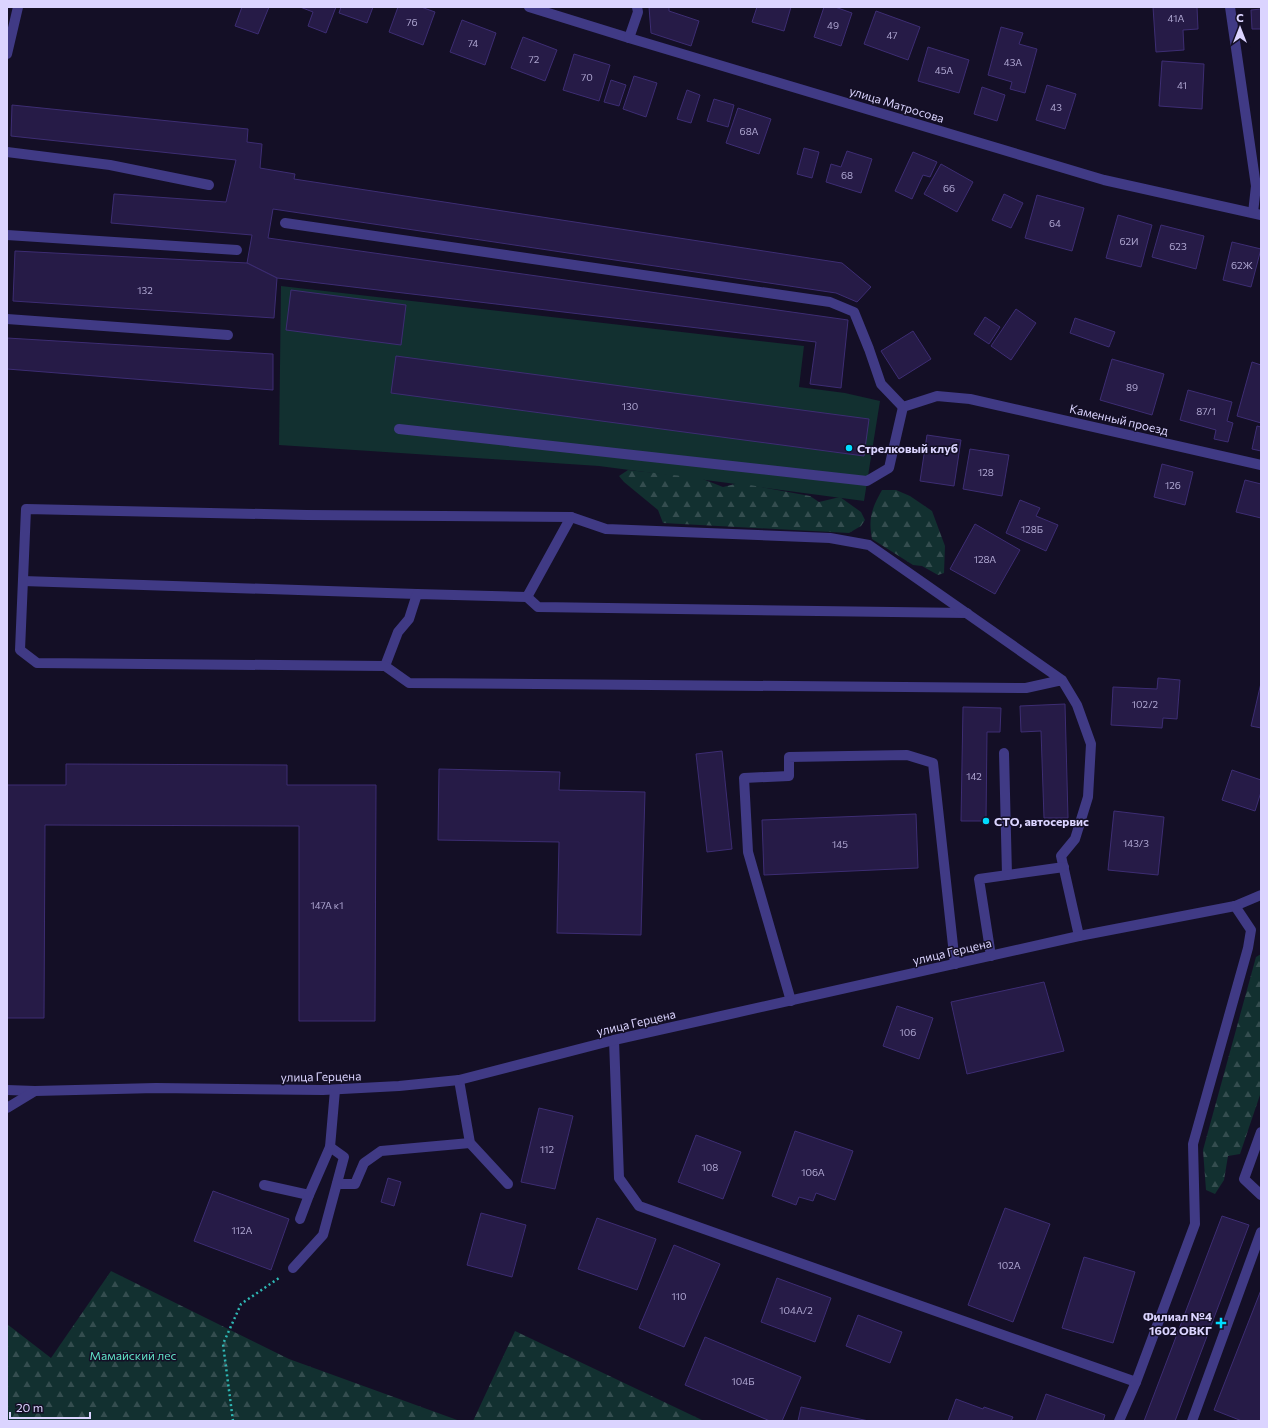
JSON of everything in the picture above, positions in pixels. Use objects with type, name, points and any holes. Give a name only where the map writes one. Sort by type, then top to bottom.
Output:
[{"type":"street","points":[[7,54],[18,7]]},
{"type":"street","name":"улица Матросова","points":[[529,7],[1104,180],[1257,214]]},
{"type":"street","points":[[629,38],[638,12],[637,7]]},
{"type":"street","points":[[1230,7],[1256,186],[1257,214]]},
{"type":"street","points":[[7,152],[110,165],[209,185]]},
{"type":"street","points":[[285,223],[830,302],[854,312],[870,349],[881,384],[903,407],[889,468],[867,482],[399,429]]},
{"type":"street","points":[[7,235],[237,250]]},
{"type":"street","points":[[7,319],[228,335]]},
{"type":"street","name":"Каменный проезд","points":[[903,407],[937,396],[970,399],[1261,465]]},
{"type":"street","points":[[1062,680],[1026,688],[409,683],[384,666],[37,663],[20,650],[26,509],[307,515],[570,517],[606,529],[830,538],[868,545],[1062,680],[1077,705],[1091,744],[1088,797],[1075,839],[1061,856],[1079,936]]},
{"type":"street","points":[[527,597],[570,517]]},
{"type":"street","points":[[23,581],[527,597],[538,607],[967,613]]},
{"type":"street","points":[[384,666],[398,632],[409,618],[417,594]]},
{"type":"street","points":[[1004,752],[1007,876]]},
{"type":"street","points":[[791,1001],[748,852],[744,778],[789,776],[789,756],[907,755],[932,763],[955,964]]},
{"type":"street","points":[[991,956],[979,880],[1064,867]]},
{"type":"street","name":"улица Герцена","points":[[7,1090],[35,1091],[156,1088],[335,1090],[459,1080],[614,1040],[1079,936],[1235,906],[1261,895]]},
{"type":"street","points":[[1119,1421],[1136,1382],[1195,1224],[1194,1144],[1248,948],[1251,930],[1235,906]]},
{"type":"street","points":[[614,1040],[620,1178],[639,1206],[1136,1382]]},
{"type":"street","points":[[459,1080],[470,1144],[508,1184]]},
{"type":"street","points":[[300,1219],[330,1148],[335,1090]]},
{"type":"street","points":[[7,1108],[35,1091]]},
{"type":"street","points":[[1261,1132],[1244,1179],[1261,1195]]},
{"type":"street","points":[[336,1184],[355,1184],[364,1163],[381,1151],[470,1144]]},
{"type":"street","points":[[293,1268],[323,1235],[344,1157],[330,1148]]},
{"type":"street","points":[[264,1186],[309,1195]]},
{"type":"street","points":[[1192,1421],[1261,1232]]},
{"type":"path","points":[[233,1421],[223,1344],[241,1304],[293,1268]]},
{"type":"green space","points":[[281,286],[804,346],[799,387],[845,393],[880,401],[864,501],[599,466],[279,445]]},
{"type":"green space","points":[[628,470],[700,478],[723,487],[739,483],[810,496],[819,502],[840,497],[861,512],[865,520],[861,526],[849,533],[663,523],[658,510],[624,482],[619,476]]},
{"type":"green space","points":[[882,490],[896,490],[910,496],[932,511],[945,546],[944,573],[938,575],[922,566],[913,565],[872,539],[870,525],[872,513]]},
{"type":"green space","points":[[1261,954],[1261,1092],[1240,1154],[1228,1156],[1224,1180],[1215,1194],[1206,1190],[1203,1150],[1256,957]]},
{"type":"green space","name":"Мамайский лес","points":[[111,1271],[289,1359],[460,1421],[7,1421],[7,1324],[51,1358]]},
{"type":"green space","points":[[515,1331],[704,1421],[473,1421]]},
{"type":"building","points":[[242,7],[269,7],[258,34],[235,26]]},
{"type":"building","points":[[300,7],[336,7],[326,33],[308,26],[313,12]]},
{"type":"building","points":[[341,7],[373,7],[367,23],[339,13]]},
{"type":"building","points":[[398,7],[421,7],[435,12],[423,45],[389,32]]},
{"type":"building","points":[[649,7],[669,7],[669,11],[699,21],[691,46],[651,33]]},
{"type":"building","points":[[757,7],[791,7],[784,31],[752,22]]},
{"type":"building","points":[[824,7],[835,7],[852,13],[841,46],[814,37]]},
{"type":"building","points":[[1153,7],[1197,7],[1198,29],[1183,30],[1184,50],[1156,52]]},
{"type":"building","points":[[1261,9],[1261,29],[1252,29],[1251,10]]},
{"type":"building","points":[[876,11],[920,27],[908,60],[864,44]]},
{"type":"building","points":[[462,20],[496,33],[485,65],[450,52]]},
{"type":"building","points":[[1001,27],[1023,33],[1019,44],[1037,49],[1025,93],[1010,89],[1012,82],[988,75]]},
{"type":"building","points":[[523,37],[557,50],[545,81],[511,68]]},
{"type":"building","points":[[928,47],[969,60],[959,93],[918,81]]},
{"type":"building","points":[[574,54],[610,65],[599,101],[563,90]]},
{"type":"building","points":[[1162,61],[1204,64],[1202,109],[1159,106]]},
{"type":"building","points":[[634,76],[657,83],[646,117],[623,109]]},
{"type":"building","points":[[611,80],[626,85],[619,106],[604,102]]},
{"type":"building","points":[[1047,85],[1076,94],[1065,129],[1036,120]]},
{"type":"building","points":[[982,87],[1005,95],[997,121],[974,114]]},
{"type":"building","points":[[687,90],[700,95],[691,123],[677,119]]},
{"type":"building","points":[[714,99],[734,105],[728,127],[707,121]]},
{"type":"building","points":[[12,105],[248,129],[247,142],[262,144],[260,168],[295,174],[294,179],[842,263],[871,287],[857,302],[836,293],[273,209],[268,238],[848,320],[841,388],[810,384],[816,342],[277,278],[247,263],[252,235],[111,223],[114,194],[226,202],[236,160],[11,136]]},
{"type":"building","points":[[738,108],[771,119],[759,154],[726,143]]},
{"type":"building","points":[[804,148],[819,152],[812,178],[797,174]]},
{"type":"building","points":[[847,151],[872,159],[861,193],[826,182],[831,164],[841,167]]},
{"type":"building","points":[[913,152],[937,162],[930,177],[923,175],[912,199],[895,191]]},
{"type":"building","points":[[941,164],[973,182],[957,212],[924,194]]},
{"type":"building","points":[[1004,194],[1023,203],[1011,228],[992,220]]},
{"type":"building","points":[[1037,195],[1084,208],[1072,251],[1025,238]]},
{"type":"building","points":[[1118,215],[1152,225],[1141,267],[1106,258]]},
{"type":"building","points":[[1161,225],[1204,236],[1196,269],[1152,257]]},
{"type":"building","points":[[1232,242],[1261,249],[1251,287],[1223,280]]},
{"type":"building","points":[[15,251],[247,263],[277,278],[274,318],[13,301]]},
{"type":"building","points":[[291,290],[406,305],[401,345],[286,330]]},
{"type":"building","points":[[1016,309],[1036,323],[1011,360],[991,346]]},
{"type":"building","points":[[985,317],[1000,327],[989,344],[974,334]]},
{"type":"building","points":[[1075,318],[1115,332],[1109,347],[1070,333]]},
{"type":"building","points":[[913,331],[931,359],[899,379],[881,351]]},
{"type":"building","points":[[7,338],[273,354],[273,390],[7,369]]},
{"type":"building","points":[[396,356],[869,419],[864,456],[391,393]]},
{"type":"building","points":[[1112,359],[1164,374],[1152,415],[1100,400]]},
{"type":"building","points":[[1252,362],[1261,365],[1261,423],[1237,416]]},
{"type":"building","points":[[1188,390],[1232,402],[1227,421],[1233,423],[1228,442],[1214,439],[1216,430],[1180,420]]},
{"type":"building","points":[[1257,426],[1261,427],[1261,451],[1252,449]]},
{"type":"building","points":[[927,435],[961,440],[954,486],[920,481]]},
{"type":"building","points":[[970,449],[1009,455],[1002,496],[963,489]]},
{"type":"building","points":[[1162,464],[1193,472],[1185,505],[1154,497]]},
{"type":"building","points":[[1245,480],[1261,484],[1261,518],[1236,512]]},
{"type":"building","points":[[1020,500],[1040,508],[1036,516],[1058,525],[1046,551],[1006,533]]},
{"type":"building","points":[[975,524],[1020,550],[995,594],[950,569]]},
{"type":"building","points":[[1158,678],[1180,680],[1177,719],[1163,718],[1162,728],[1111,725],[1113,687],[1157,689]]},
{"type":"building","points":[[1261,683],[1261,728],[1251,726]]},
{"type":"building","points":[[1065,704],[1068,818],[1044,818],[1041,731],[1021,732],[1020,706]]},
{"type":"building","points":[[963,707],[1001,708],[1000,732],[987,732],[986,821],[961,821]]},
{"type":"building","points":[[722,751],[732,849],[707,852],[696,754]]},
{"type":"building","points":[[66,764],[287,765],[287,785],[376,785],[375,1021],[299,1021],[299,826],[45,825],[44,1018],[7,1018],[7,785],[66,785]]},
{"type":"building","points":[[439,769],[560,772],[559,790],[645,792],[641,935],[557,933],[559,842],[438,840]]},
{"type":"building","points":[[1232,770],[1261,780],[1261,792],[1255,811],[1222,800]]},
{"type":"building","points":[[1114,811],[1164,817],[1158,875],[1108,870]]},
{"type":"building","points":[[916,814],[918,868],[764,875],[762,820]]},
{"type":"building","points":[[1044,982],[1064,1051],[967,1074],[951,1002]]},
{"type":"building","points":[[897,1006],[933,1018],[919,1059],[883,1046]]},
{"type":"building","points":[[539,1108],[573,1116],[555,1189],[521,1182]]},
{"type":"building","points":[[795,1131],[853,1151],[835,1200],[816,1193],[813,1201],[799,1197],[796,1205],[772,1196]]},
{"type":"building","points":[[696,1135],[741,1152],[723,1199],[678,1182]]},
{"type":"building","points":[[388,1178],[401,1182],[394,1206],[381,1202]]},
{"type":"building","points":[[213,1191],[289,1219],[271,1270],[194,1241]]},
{"type":"building","points":[[1005,1208],[1050,1224],[1013,1322],[968,1305]]},
{"type":"building","points":[[481,1213],[526,1225],[512,1277],[467,1265]]},
{"type":"building","points":[[1222,1216],[1249,1225],[1175,1421],[1144,1421]]},
{"type":"building","points":[[597,1218],[656,1239],[637,1290],[578,1269]]},
{"type":"building","points":[[674,1245],[720,1264],[684,1347],[639,1328]]},
{"type":"building","points":[[1084,1257],[1135,1272],[1113,1343],[1062,1328]]},
{"type":"building","points":[[777,1278],[831,1298],[815,1342],[761,1322]]},
{"type":"building","points":[[1261,1290],[1261,1421],[1242,1421],[1214,1410]]},
{"type":"building","points":[[858,1315],[902,1332],[890,1363],[846,1346]]},
{"type":"building","points":[[705,1337],[801,1377],[782,1421],[770,1421],[685,1385]]},
{"type":"building","points":[[1046,1394],[1105,1415],[1103,1421],[1036,1421]]},
{"type":"building","points":[[956,1399],[983,1409],[984,1407],[1013,1417],[1011,1421],[948,1421]]},
{"type":"building","points":[[801,1407],[869,1421],[798,1421]]},
{"type":"place","name":"Стрелковый клуб","points":[[849,448]]},
{"type":"place","name":"СТО, автосервис","points":[[986,821]]},
{"type":"place","name":"Филиал №4 1602 ОВКГ","points":[[1221,1323]]}]
